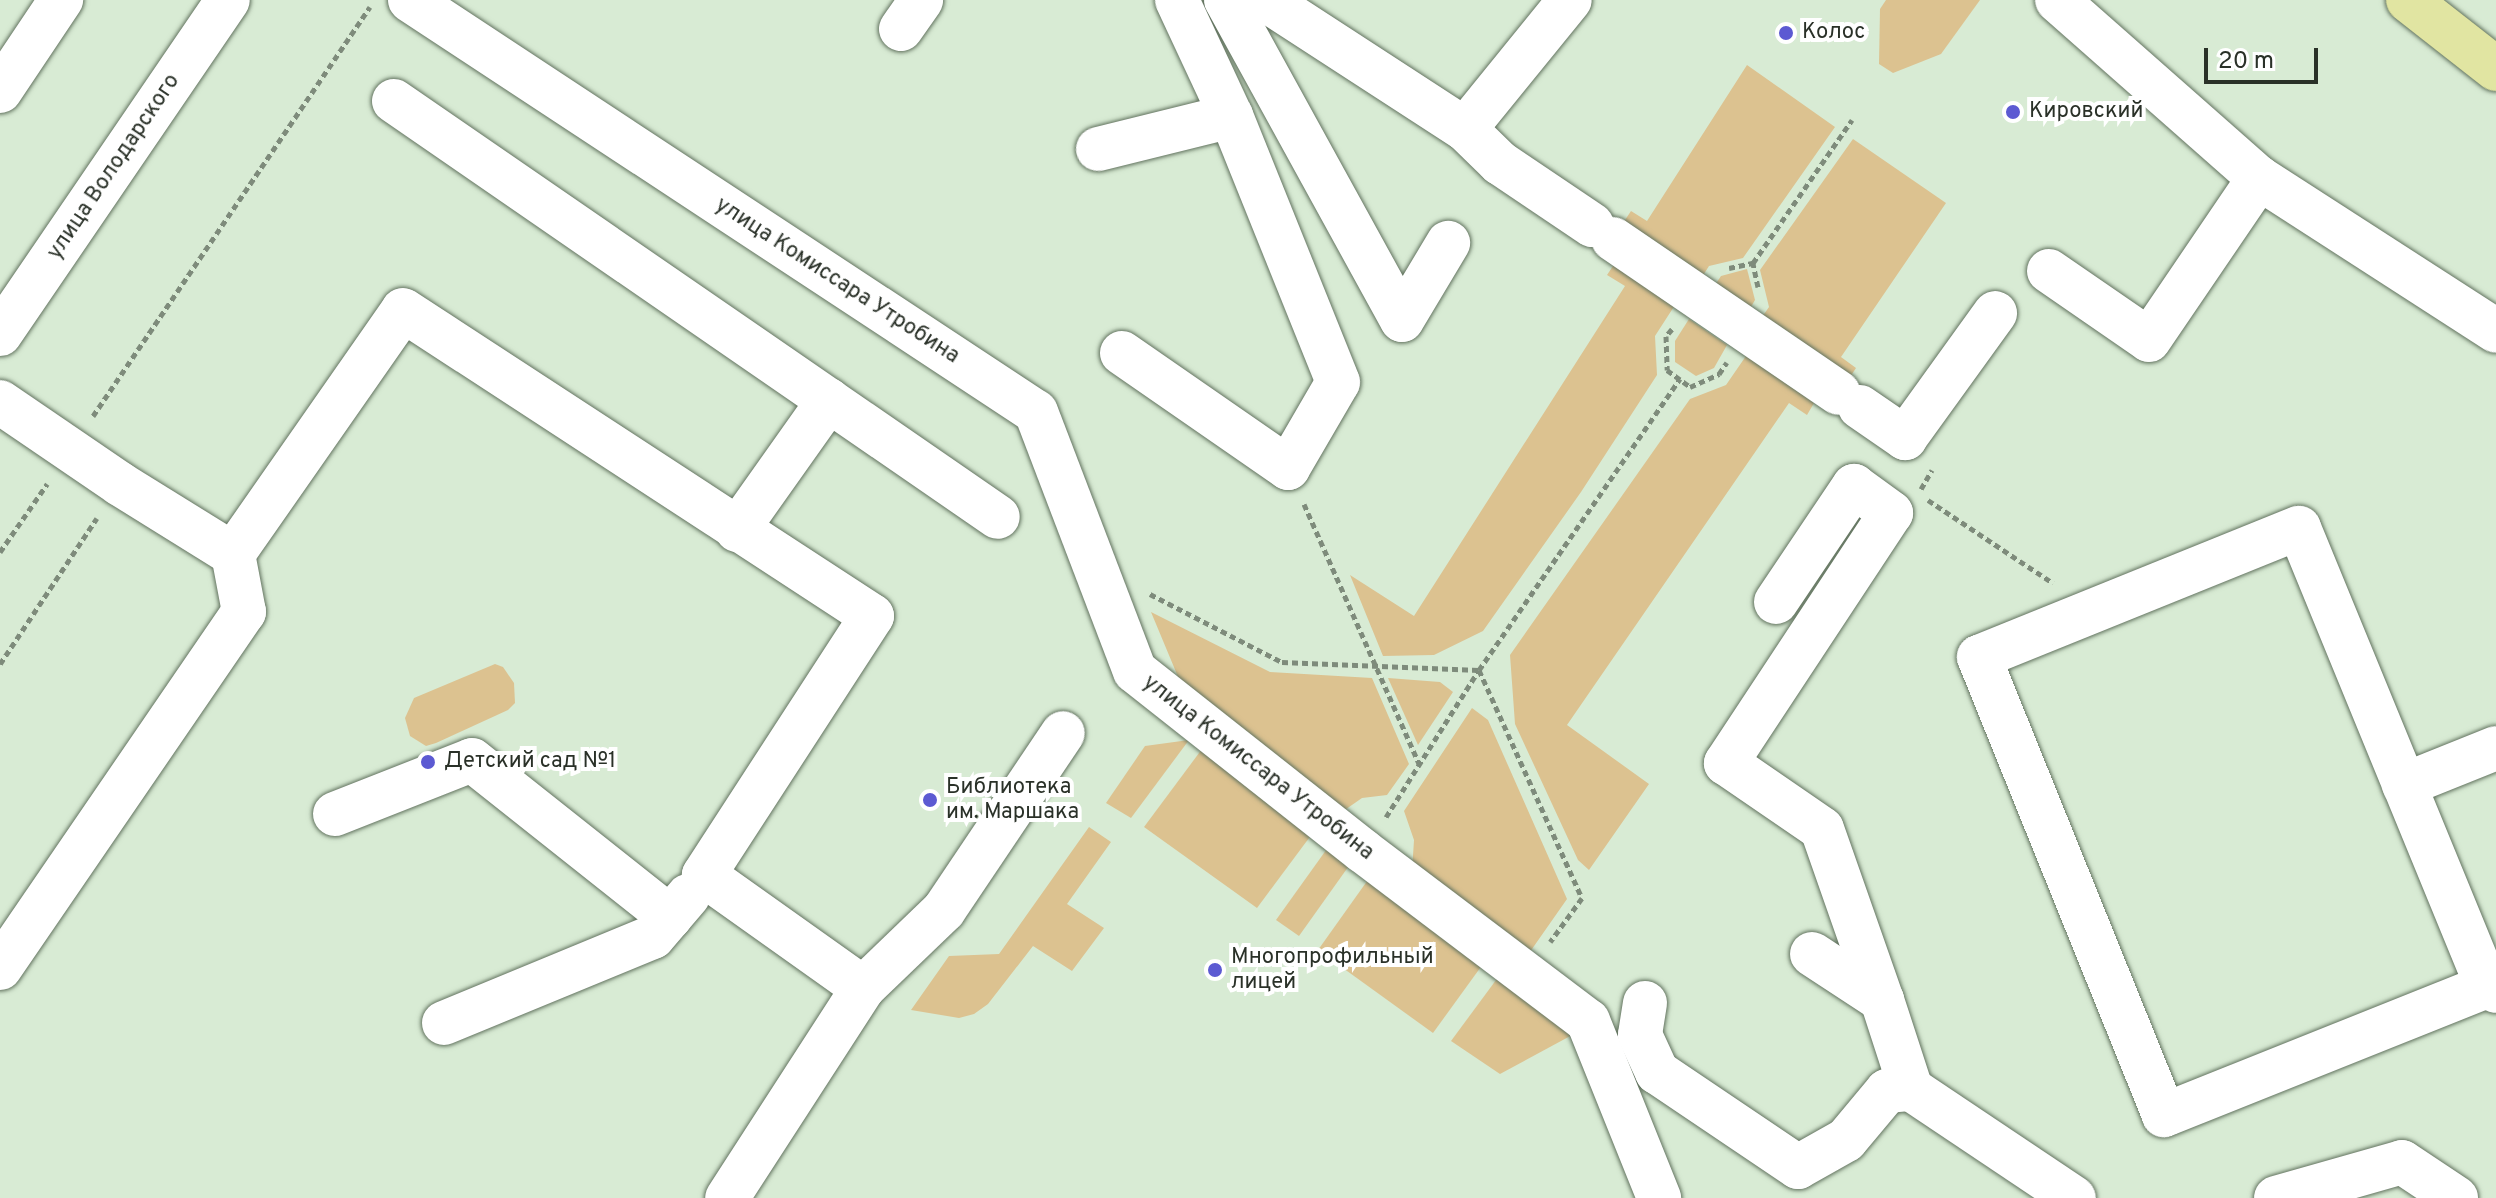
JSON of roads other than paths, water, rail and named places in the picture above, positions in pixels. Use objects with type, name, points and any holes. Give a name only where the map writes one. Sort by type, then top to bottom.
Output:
[{"type":"main road","points":[[2408,0],[2496,69]]},
{"type":"street","points":[[0,91],[61,0]]},
{"type":"street","name":"улица Володарского","points":[[0,334],[228,0]]},
{"type":"street","name":"улица Комиссара Утробина","points":[[410,0],[1036,412],[1135,671],[1363,851],[1588,1021],[1659,1198]]},
{"type":"street","points":[[1122,353],[1288,468],[1338,382],[1231,116],[1177,0]]},
{"type":"street","points":[[1226,0],[1402,320],[1448,243]]},
{"type":"street","points":[[1266,0],[1465,129],[1500,163],[1905,438],[1995,313]]},
{"type":"street","points":[[1465,129],[1570,0]]},
{"type":"street","points":[[2057,0],[2259,178],[2496,331]]},
{"type":"street","points":[[394,101],[998,517]]},
{"type":"street","points":[[1098,149],[1231,116]]},
{"type":"street","points":[[2049,271],[2149,340],[2259,178]]},
{"type":"street","points":[[0,968],[244,612],[233,554],[403,310],[872,616],[704,875],[653,937],[444,1023]]},
{"type":"street","points":[[737,530],[829,400]]},
{"type":"street","points":[[0,402],[120,484],[233,554]]},
{"type":"street","points":[[1776,602],[1854,486],[1891,513],[1726,763],[1822,829],[1911,1089],[2074,1198]]},
{"type":"street","points":[[2299,528],[2404,785],[2492,988],[2164,1115],[1979,657],[2299,528]]},
{"type":"street","points":[[727,1198],[863,988],[944,910],[1063,733]]},
{"type":"street","points":[[2404,785],[2496,748]]},
{"type":"street","points":[[335,814],[472,760],[670,917]]},
{"type":"street","points":[[704,875],[863,988]]},
{"type":"street","points":[[1812,954],[1882,1000]]},
{"type":"street","points":[[1645,1003],[1640,1035],[1657,1072],[1798,1167],[1846,1140],[1887,1091],[1911,1089]]},
{"type":"street","points":[[2276,1198],[2402,1162],[2456,1198]]},
{"type":"place","name":"Колос","points":[[1786,33]]},
{"type":"place","name":"Кировский","points":[[2013,112]]},
{"type":"place","name":"Детский сад №1","points":[[428,762]]},
{"type":"place","name":"Библиотека им. Маршака","points":[[930,800]]},
{"type":"place","name":"Многопрофильный лицей","points":[[1215,970]]}]
